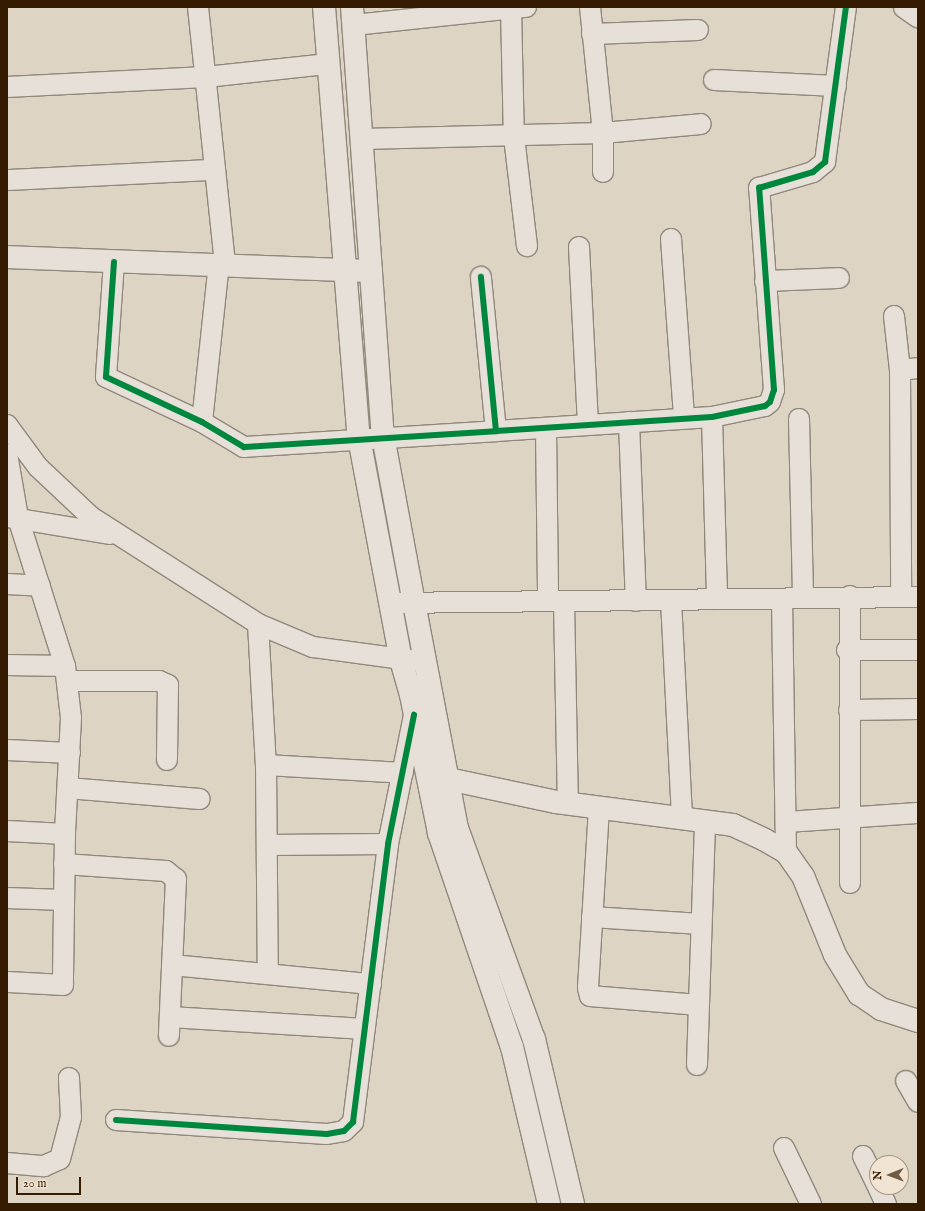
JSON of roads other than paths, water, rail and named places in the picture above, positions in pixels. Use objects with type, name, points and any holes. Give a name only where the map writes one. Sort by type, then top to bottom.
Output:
[{"type":"main road","points":[[324,7],[359,438],[401,660],[414,715],[534,1039],[573,1204]]},
{"type":"main road","points":[[905,7],[918,16]]},
{"type":"main road","points":[[353,16],[383,436],[426,661],[438,779],[439,833],[512,1047],[549,1204]]},
{"type":"main road","points":[[7,257],[222,265],[346,272],[371,271]]},
{"type":"main road","points":[[438,779],[599,808],[733,825],[786,852],[803,876],[835,955],[859,994],[881,1009],[918,1021]]},
{"type":"street","points":[[198,7],[215,170],[222,265],[202,422]]},
{"type":"street","points":[[590,7],[603,133],[603,172]]},
{"type":"street","points":[[114,262],[106,377],[202,422],[244,447],[383,436],[496,431],[712,417],[764,406],[773,396],[759,188],[820,168],[825,162],[846,7]]},
{"type":"street","points":[[353,16],[519,8],[514,137],[527,246]]},
{"type":"street","points":[[592,34],[698,30]]},
{"type":"street","points":[[7,87],[206,77],[328,64]]},
{"type":"street","points":[[714,80],[836,86]]},
{"type":"street","points":[[362,139],[514,137],[603,133],[701,124]]},
{"type":"street","points":[[7,180],[215,170]]},
{"type":"street","points":[[671,240],[684,418]]},
{"type":"street","points":[[579,247],[588,425]]},
{"type":"street","points":[[481,277],[496,431]]},
{"type":"street","points":[[765,281],[839,278]]},
{"type":"street","points":[[390,602],[717,600],[850,596],[909,597],[909,369],[894,316]]},
{"type":"street","points":[[712,417],[717,600]]},
{"type":"street","points":[[799,419],[803,598]]},
{"type":"street","points":[[629,422],[636,601]]},
{"type":"street","points":[[7,425],[38,467],[90,517],[258,624],[313,647],[401,660],[426,661]]},
{"type":"street","points":[[546,428],[568,803]]},
{"type":"street","points":[[7,454],[12,517],[40,586],[67,674],[70,753],[64,864],[63,985],[7,982]]},
{"type":"street","points":[[12,517],[118,535]]},
{"type":"street","points":[[7,584],[40,586]]},
{"type":"street","points":[[850,596],[848,650],[850,883]]},
{"type":"street","points":[[782,599],[786,852]]},
{"type":"street","points":[[671,600],[682,818]]},
{"type":"street","points":[[258,624],[266,765],[268,974]]},
{"type":"street","points":[[848,650],[918,650]]},
{"type":"street","points":[[7,665],[67,674],[159,681],[168,685],[167,760]]},
{"type":"street","points":[[848,710],[918,709]]},
{"type":"street","points":[[116,1120],[327,1134],[344,1131],[353,1122],[388,844],[414,715]]},
{"type":"street","points":[[7,750],[70,753]]},
{"type":"street","points":[[266,765],[403,774]]},
{"type":"street","points":[[68,788],[200,799]]},
{"type":"street","points":[[599,808],[588,988],[590,996],[699,1005]]},
{"type":"street","points":[[786,822],[918,813]]},
{"type":"street","points":[[697,1065],[705,821]]},
{"type":"street","points":[[7,831],[65,834]]},
{"type":"street","points":[[267,845],[388,844]]},
{"type":"street","points":[[64,864],[173,874],[176,888],[170,1026],[365,1029]]},
{"type":"street","points":[[7,898],[64,900]]},
{"type":"street","points":[[592,917],[701,924]]},
{"type":"street","points":[[172,965],[371,984]]},
{"type":"street","points":[[7,1163],[44,1166],[60,1159],[71,1117],[69,1078]]},
{"type":"street","points":[[906,1081],[918,1102]]},
{"type":"street","points":[[784,1148],[811,1204]]},
{"type":"street","points":[[863,1156],[869,1169]]},
{"type":"street","points":[[882,1195],[886,1204]]}]
